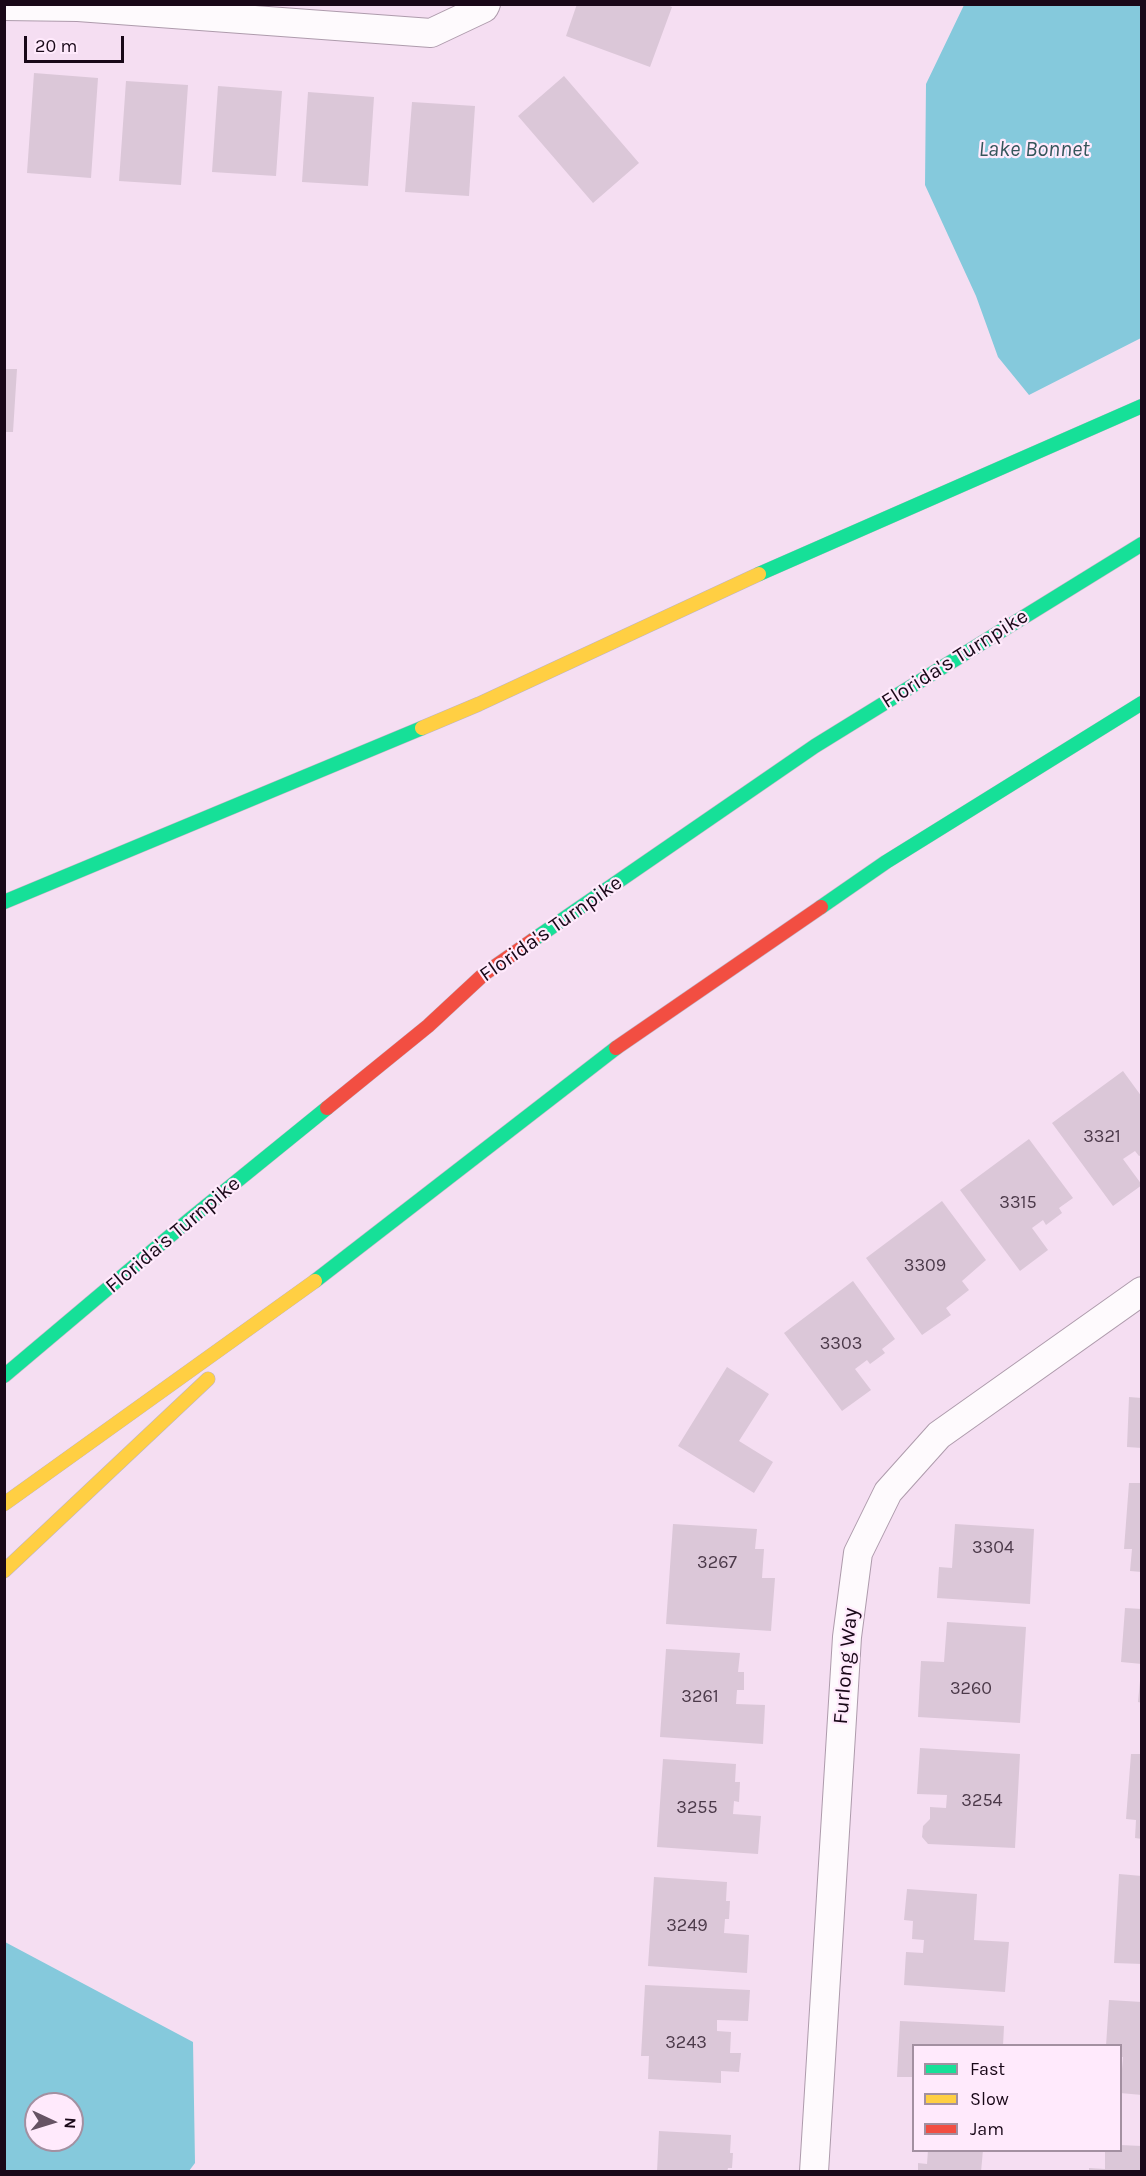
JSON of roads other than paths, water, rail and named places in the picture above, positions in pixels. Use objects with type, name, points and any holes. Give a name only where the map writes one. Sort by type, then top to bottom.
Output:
[{"type":"highway","points":[[4,902],[479,704],[805,553],[1142,405]]},
{"type":"highway","name":"Florida's Turnpike","points":[[4,1376],[189,1220],[428,1026],[484,974],[815,746],[1142,543]]},
{"type":"highway","points":[[4,1504],[294,1298],[606,1055],[886,862],[1142,703]]},
{"type":"highway","points":[[4,1571],[294,1298]]},
{"type":"street","points":[[4,6],[78,6],[431,33],[484,8],[486,4]]},
{"type":"street","name":"Furlong Way","points":[[814,2172],[847,1637],[858,1553],[888,1492],[939,1435],[1142,1291]]},
{"type":"water","name":"Lake Bonnet","points":[[964,5],[1141,5],[1141,338],[1029,395],[998,357],[976,296],[925,185],[926,84]]},
{"type":"water","points":[[5,1942],[193,2042],[195,2163],[189,2171],[5,2171]]}]
